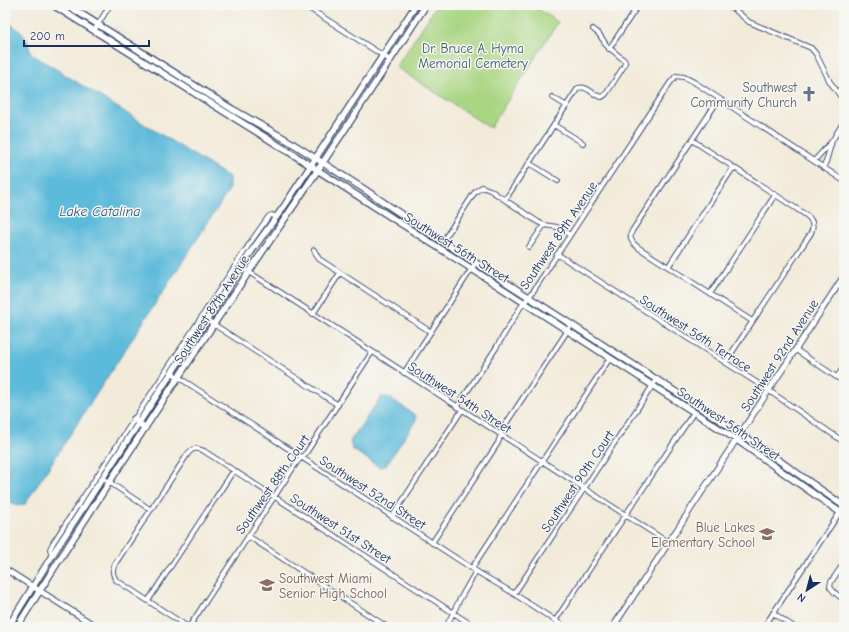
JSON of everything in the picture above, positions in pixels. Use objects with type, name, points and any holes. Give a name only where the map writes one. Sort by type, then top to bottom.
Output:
[{"type":"main road","name":"Southwest 56th Street","points":[[53,5],[311,166],[694,412],[737,440],[842,514]]},
{"type":"main road","name":"Southwest 56th Street","points":[[67,5],[242,115],[268,128],[316,158],[741,434],[844,506]]},
{"type":"main road","name":"Southwest 87th Avenue","points":[[9,625],[52,555],[103,478],[136,421],[172,373],[241,267],[277,217],[416,5]]},
{"type":"main road","name":"Southwest 87th Avenue","points":[[17,627],[145,428],[425,5]]},
{"type":"main road","points":[[184,87],[188,81]]},
{"type":"main road","points":[[277,217],[279,224],[278,228]]},
{"type":"main road","points":[[136,421],[145,428]]},
{"type":"street","points":[[94,31],[110,5]]},
{"type":"street","points":[[304,5],[390,60]]},
{"type":"street","points":[[725,5],[736,10],[749,22],[810,48],[816,54],[830,82],[844,102]]},
{"type":"street","points":[[609,49],[637,7]]},
{"type":"street","points":[[505,200],[577,90],[580,87],[586,88],[601,97],[605,95],[625,62],[622,57],[609,49],[599,34],[593,29]]},
{"type":"street","name":"Southwest 89th Avenue","points":[[457,407],[670,83],[678,76],[687,78],[719,99]]},
{"type":"street","points":[[552,96],[567,106]]},
{"type":"street","points":[[752,321],[635,245],[631,240],[632,231],[719,99],[844,181]]},
{"type":"street","points":[[814,161],[832,141],[844,122]]},
{"type":"street","points":[[554,125],[582,143]]},
{"type":"street","points":[[692,140],[809,217],[813,226],[810,234],[725,363]]},
{"type":"street","points":[[823,167],[832,141]]},
{"type":"street","points":[[529,162],[558,181]]},
{"type":"street","points":[[668,267],[733,168]]},
{"type":"street","points":[[443,241],[475,192],[482,187],[544,225],[557,227],[570,235]]},
{"type":"street","points":[[710,294],[775,195]]},
{"type":"street","name":"Southwest 87th Avenue","points":[[52,555],[50,550],[52,545],[136,421],[267,218],[271,215],[277,217]]},
{"type":"street","points":[[528,248],[544,225]]},
{"type":"street","points":[[314,250],[319,259],[431,332]]},
{"type":"street","name":"Southwest 56th Terrace","points":[[557,254],[769,391],[844,442]]},
{"type":"street","points":[[404,373],[476,262]]},
{"type":"street","name":"Southwest 54th Street","points":[[241,267],[669,543]]},
{"type":"street","points":[[313,314],[340,273]]},
{"type":"street","name":"Southwest 92nd Avenue","points":[[615,625],[844,276]]},
{"type":"street","points":[[207,320],[338,405]]},
{"type":"street","points":[[432,543],[498,443],[503,428],[572,324]]},
{"type":"street","points":[[796,350],[844,382]]},
{"type":"street","name":"Southwest 88th Court","points":[[188,627],[297,462],[306,453],[372,352]]},
{"type":"street","points":[[446,627],[474,570],[610,358]]},
{"type":"street","points":[[837,377],[844,367]]},
{"type":"street","name":"Southwest 52nd Street","points":[[172,373],[432,543],[565,627]]},
{"type":"street","name":"Southwest 90th Court","points":[[514,594],[657,379]]},
{"type":"street","points":[[392,517],[462,410]]},
{"type":"street","points":[[555,621],[694,412]]},
{"type":"street","name":"Southwest 51st Street","points":[[151,510],[191,450],[195,448],[204,451],[475,627]]},
{"type":"street","points":[[148,601],[234,470]]},
{"type":"street","points":[[103,478],[151,510],[113,568],[112,574],[116,580],[188,627]]},
{"type":"street","points":[[764,627],[842,514],[844,506]]},
{"type":"street","points":[[248,536],[387,627]]},
{"type":"street","points":[[844,563],[831,582],[831,589],[844,600]]},
{"type":"street","points":[[5,569],[97,627]]},
{"type":"street","points":[[773,613],[794,627]]},
{"type":"street","points":[[5,619],[9,625],[17,627]]},
{"type":"street","points":[[615,625],[623,627]]},
{"type":"green space","name":"Dr. Bruce A. Hyma Memorial Cemetery","points":[[437,5],[532,5],[558,22],[490,128],[396,67]]},
{"type":"water","name":"Lake Catalina","points":[[5,20],[19,30],[26,38],[30,53],[229,177],[229,190],[25,504],[18,506],[5,499]]},
{"type":"water","points":[[382,396],[390,398],[415,415],[416,420],[386,465],[379,467],[352,449],[350,441]]},
{"type":"place","name":"Southwest Community Church","points":[[809,94]]},
{"type":"place","name":"Blue Lakes Elementary School","points":[[767,534]]},
{"type":"place","name":"Southwest Miami Senior High School","points":[[267,585]]}]
